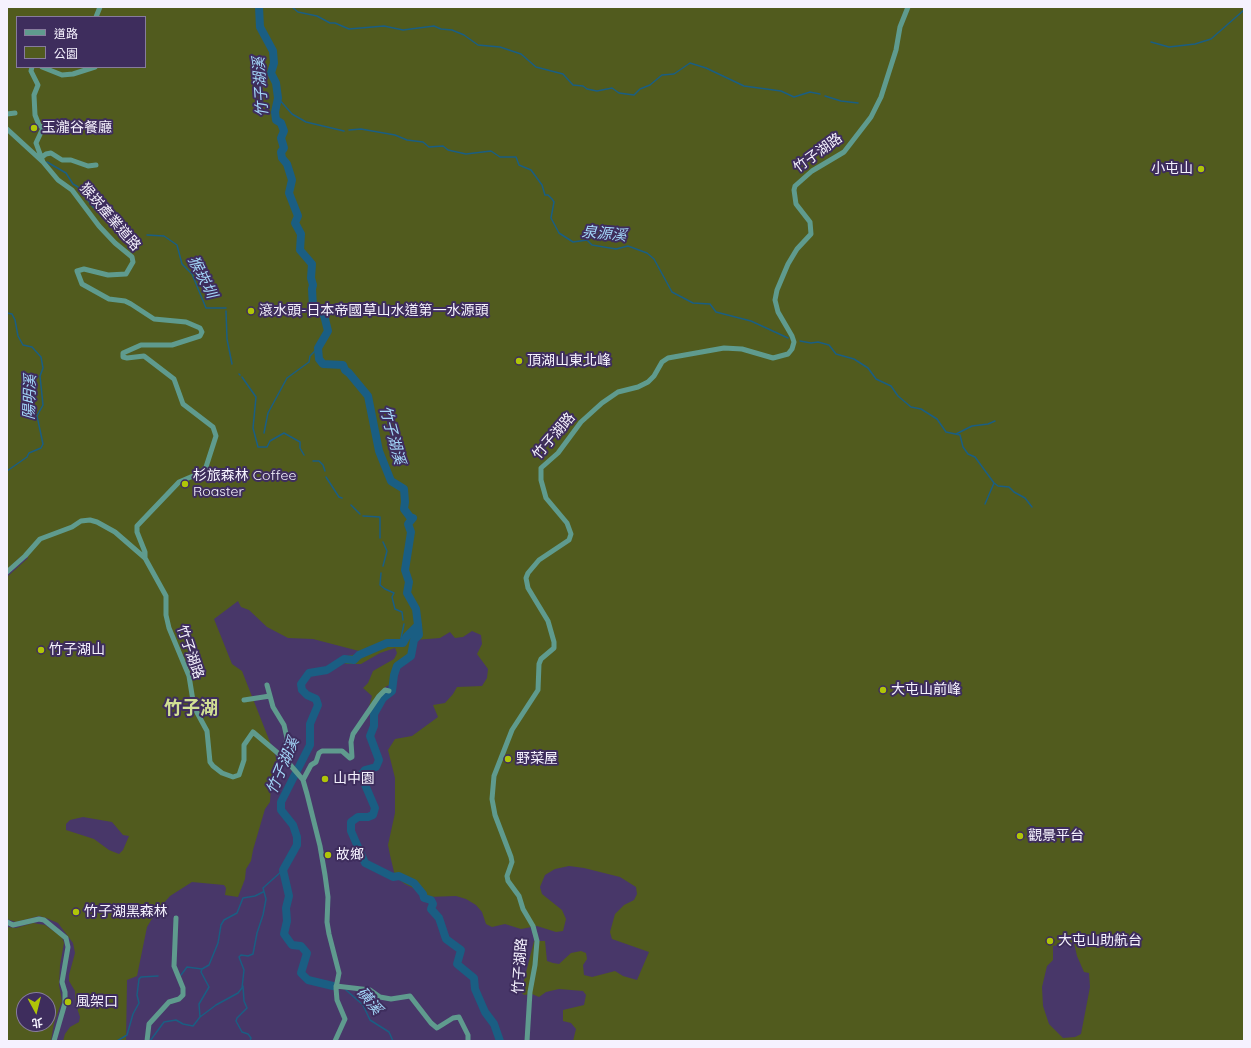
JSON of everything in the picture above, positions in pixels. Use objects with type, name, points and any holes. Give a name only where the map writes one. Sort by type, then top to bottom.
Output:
[{"type":"street","name":"竹子湖路","points":[[527,1041],[530,992],[535,965],[537,941],[534,926],[523,909],[519,896],[508,881],[507,876],[512,862],[494,815],[492,799],[494,776],[512,730],[538,690],[537,669],[541,659],[554,648],[554,642],[548,621],[528,588],[526,578],[528,573],[539,560],[569,540],[571,534],[567,523],[546,498],[541,480],[541,468],[558,452],[570,434],[581,422],[602,403],[618,392],[638,387],[648,382],[654,376],[662,362],[668,358],[724,348],[742,349],[774,358],[788,354],[792,349],[794,342],[792,336],[778,312],[775,300],[777,290],[788,264],[811,234],[810,222],[796,204],[794,190],[795,186],[812,171],[844,152],[871,117],[881,97],[896,50],[900,27],[908,7]]},
{"type":"street","name":"猴崁產業道路","points":[[32,68],[31,71],[38,85],[34,95],[35,115],[43,128],[43,131],[38,137],[36,143],[38,153],[58,180],[72,190],[110,238],[132,257],[133,262],[126,274],[108,275],[84,269],[77,271],[82,284],[105,298],[131,304],[154,319],[186,322],[200,328],[202,332],[200,336],[172,345],[141,345],[123,352],[123,357],[127,358],[144,356],[174,379],[183,404],[213,427],[216,436],[206,466],[200,473],[179,482],[137,526],[137,532],[145,552],[145,558]]},
{"type":"street","points":[[44,68],[62,75],[73,74],[92,68]]},
{"type":"street","points":[[7,114],[15,113]]},
{"type":"street","points":[[7,129],[42,160],[46,154],[51,153],[62,160],[71,160],[88,166],[96,165]]},
{"type":"street","name":"竹子湖路","points":[[7,572],[40,539],[72,527],[81,521],[90,520],[115,532],[145,558],[166,596],[166,615],[169,628],[189,676],[194,707],[207,731],[210,762],[222,773],[233,777],[239,775],[244,760],[244,745],[252,732],[286,760],[303,780],[320,846],[328,897],[327,922],[339,973],[336,986],[337,1000],[345,1019],[336,1041]]},
{"type":"street","points":[[267,685],[273,707],[284,725],[287,738],[285,747],[286,760]]},
{"type":"street","points":[[303,780],[311,766],[316,762],[318,753],[322,751],[342,751],[350,758],[352,756],[350,742],[353,734],[379,696],[385,690],[389,691]]},
{"type":"street","points":[[244,700],[270,696]]},
{"type":"street","points":[[147,1041],[149,1024],[169,1002],[179,1000],[183,996],[181,984],[174,966],[176,918]]},
{"type":"street","points":[[7,922],[13,926],[39,919],[44,920],[66,938],[68,947],[62,982],[65,992],[65,1003],[54,1041]]},
{"type":"street","points":[[336,986],[370,990],[380,997],[392,999],[410,996],[431,1023],[437,1028],[452,1018],[459,1017],[468,1035],[468,1041]]},
{"type":"green space","points":[[7,7],[1244,7],[1244,1041],[573,1041],[576,1029],[571,1023],[563,1021],[563,1010],[584,1005],[586,995],[583,991],[559,989],[546,992],[539,997],[532,994],[524,995],[521,992],[534,941],[545,941],[547,961],[559,964],[571,953],[581,951],[586,953],[587,959],[583,965],[584,975],[592,977],[615,971],[623,976],[637,980],[649,952],[612,939],[610,932],[615,914],[624,905],[634,900],[637,894],[636,887],[620,877],[584,868],[569,866],[555,869],[545,875],[540,887],[542,894],[562,910],[566,919],[563,931],[556,932],[537,926],[521,929],[505,924],[492,927],[486,924],[482,912],[476,905],[466,899],[456,896],[427,897],[405,884],[398,879],[394,872],[390,855],[388,845],[395,813],[395,778],[388,750],[395,739],[412,736],[438,717],[433,705],[445,703],[457,687],[482,686],[487,678],[488,669],[477,654],[482,644],[481,635],[472,631],[463,637],[455,638],[450,632],[440,638],[415,640],[414,656],[410,661],[399,668],[395,682],[385,687],[376,709],[370,713],[368,710],[372,696],[363,688],[368,683],[373,671],[394,659],[397,653],[395,648],[380,653],[361,664],[346,664],[340,659],[341,657],[358,654],[359,651],[313,639],[288,638],[267,627],[249,610],[241,607],[238,601],[214,619],[232,664],[242,671],[279,765],[274,771],[270,802],[265,809],[251,861],[246,869],[245,879],[238,897],[225,895],[226,888],[224,885],[192,882],[170,896],[156,912],[147,927],[137,976],[127,980],[126,1041],[63,1041],[65,1034],[70,1027],[79,1022],[80,1017],[76,1005],[75,991],[69,981],[69,975],[75,953],[73,943],[58,923],[46,918],[39,916],[16,922],[7,919],[7,577],[28,558],[28,556],[19,558],[7,570]],"holes":[[[83,817],[112,822],[123,835],[129,836],[123,850],[119,854],[109,850],[94,839],[66,830],[66,824],[70,820]],[[1074,943],[1077,956],[1084,972],[1089,973],[1090,987],[1081,1034],[1075,1037],[1063,1038],[1049,1024],[1043,1006],[1042,987],[1047,966],[1053,960],[1053,946]]]},
{"type":"green space","points":[[33,923],[45,925],[62,937],[64,943],[60,965],[59,985],[62,1001],[56,1018],[56,992],[16,992],[16,1032],[52,1032],[51,1041],[7,1041],[7,927],[16,928]]},
{"type":"waterway","name":"竹子湖溪","points":[[259,7],[260,27],[273,51],[274,63],[271,73],[276,83],[278,98],[275,112],[276,120],[281,123],[284,131],[281,138],[284,148],[281,152],[282,158],[287,164],[292,180],[289,193],[298,216],[295,223],[301,234],[300,250],[312,264],[311,278],[313,285],[313,307],[324,315],[328,331],[318,348],[319,359],[323,364],[343,365],[345,370],[368,396],[379,451],[391,481],[404,489],[404,509],[410,517],[413,518],[408,524],[411,532],[405,570],[409,582],[407,593],[416,609],[418,625],[407,636],[403,643],[387,643],[359,655],[354,660],[344,659],[327,670],[309,673],[301,684],[302,690],[307,695],[316,699],[318,705],[310,724],[310,745],[281,802],[281,810],[293,825],[297,837],[297,845],[283,870],[289,896],[286,908],[287,921],[284,934],[292,945],[301,946],[307,953],[301,973],[308,980],[333,986]]},
{"type":"waterway","points":[[292,7],[298,12],[317,16],[330,23],[335,23],[349,29],[384,26],[403,30],[434,26],[441,29],[452,30],[464,35],[478,45],[500,47],[521,54],[536,67],[563,74],[573,85],[583,86],[587,89],[597,91],[612,88],[619,93],[634,95],[640,89],[650,85],[662,75],[674,74],[690,63],[706,68],[744,86],[781,91],[794,97],[810,92],[820,94]]},
{"type":"waterway","points":[[1151,42],[1169,47],[1195,44],[1211,39],[1244,10]]},
{"type":"waterway","points":[[825,96],[841,101],[858,103]]},
{"type":"waterway","name":"泉源溪","points":[[278,98],[292,114],[306,122],[344,131]]},
{"type":"waterway","name":"泉源溪","points":[[349,130],[361,129],[395,135],[407,140],[423,142],[429,147],[443,146],[448,150],[466,154],[491,151],[500,157],[516,157],[519,165],[531,170],[542,185],[545,195],[548,195],[554,202],[551,218],[559,233],[573,242],[587,240],[592,245],[616,249],[628,246],[647,253],[654,259],[672,292],[693,303],[710,304],[716,312],[751,321],[788,338]]},
{"type":"waterway","points":[[47,162],[66,173],[73,184],[78,187],[93,207],[100,211]]},
{"type":"waterway","name":"猴崁圳","points":[[103,214],[107,221]]},
{"type":"waterway","name":"猴崁圳","points":[[117,232],[134,238]]},
{"type":"waterway","name":"猴崁圳","points":[[147,235],[164,236],[177,245],[182,264],[192,274],[206,308],[226,308]]},
{"type":"waterway","name":"猴崁圳","points":[[226,311],[227,339],[232,364]]},
{"type":"waterway","name":"陽明溪","points":[[7,313],[12,314],[15,320],[18,336],[23,345],[32,347],[41,357],[43,368],[40,376],[43,405],[37,416],[43,444],[41,448],[29,453],[27,457],[7,471],[7,477]]},
{"type":"waterway","name":"泉源溪","points":[[800,341],[811,343],[818,342],[829,345],[836,354],[854,359],[868,368],[876,379],[891,386],[898,396],[911,407],[921,409],[937,419],[946,432],[960,435],[963,447],[968,454],[975,457],[994,483],[998,486],[1009,487],[1014,492],[1025,498],[1032,507]]},
{"type":"waterway","points":[[264,433],[268,413],[287,378],[309,362],[310,356],[318,348]]},
{"type":"waterway","name":"猴崁圳","points":[[242,377],[256,397],[253,428],[258,447],[267,447],[270,441],[284,433],[300,442],[300,448],[304,455]]},
{"type":"waterway","points":[[956,434],[972,426],[988,424],[995,421]]},
{"type":"waterway","name":"猴崁圳","points":[[313,461],[319,461],[323,465],[325,471]]},
{"type":"waterway","name":"猴崁圳","points":[[326,477],[339,497],[342,498]]},
{"type":"waterway","points":[[985,504],[994,483]]},
{"type":"waterway","name":"猴崁圳","points":[[351,505],[360,514]]},
{"type":"waterway","name":"猴崁圳","points":[[363,516],[380,517],[380,538]]},
{"type":"waterway","name":"猴崁圳","points":[[383,542],[387,551],[383,566]]},
{"type":"waterway","name":"猴崁圳","points":[[381,573],[380,585],[394,593],[392,597],[395,609],[402,612],[403,620]]},
{"type":"waterway","name":"猴崁圳","points":[[400,643],[404,624]]},
{"type":"waterway","points":[[418,625],[419,635],[414,640],[411,656],[397,666],[392,691],[383,698],[374,714],[374,726],[370,736],[379,760],[376,767],[365,770],[362,774],[363,780],[375,808],[373,815],[368,817],[358,817],[351,822],[351,831],[365,863],[393,877],[399,876],[414,883],[423,894],[424,898],[431,900],[433,904],[431,909],[439,918],[446,939],[461,950],[457,964],[474,978],[475,989],[485,1012],[494,1024],[500,1041]]},
{"type":"waterway","points":[[150,1041],[164,1022],[176,1020],[183,1024],[193,1026],[200,1017],[216,1005],[238,993],[242,988],[244,970],[239,957],[241,955],[248,956],[253,954],[266,899],[263,888],[283,870]]},
{"type":"waterway","points":[[181,975],[187,967],[202,969],[209,965],[218,943],[221,925],[224,920],[237,913],[243,898],[255,896],[263,892]]},
{"type":"waterway","points":[[200,1017],[199,1004],[209,987],[201,972],[202,969]]},
{"type":"waterway","points":[[117,1041],[127,1035],[133,1014],[139,1003],[137,995],[139,979],[141,977],[158,976]]},
{"type":"waterway","points":[[243,986],[244,1001],[247,1008],[236,1021],[242,1032],[248,1034],[251,1038],[250,1041]]},
{"type":"waterway","name":"磺溪","points":[[346,990],[363,1005],[370,1020],[389,1032],[393,1041]]},
{"type":"place","name":"玉瀧谷餐廳","points":[[34,128]]},
{"type":"place","name":"小屯山","points":[[1201,169]]},
{"type":"place","name":"滾水頭-日本帝國草山水道第一水源頭","points":[[251,311]]},
{"type":"place","name":"頂湖山東北峰","points":[[519,361]]},
{"type":"place","name":"杉旅森林 Coffee Roaster","points":[[185,484]]},
{"type":"place","name":"竹子湖山","points":[[41,650]]},
{"type":"place","name":"大屯山前峰","points":[[883,690]]},
{"type":"place","name":"野菜屋","points":[[508,759]]},
{"type":"place","name":"山中園","points":[[325,779]]},
{"type":"place","name":"觀景平台","points":[[1020,836]]},
{"type":"place","name":"故鄉","points":[[328,855]]},
{"type":"place","name":"竹子湖黑森林","points":[[76,912]]},
{"type":"place","name":"大屯山助航台","points":[[1050,941]]},
{"type":"place","name":"風架口","points":[[68,1002]]},
{"type":"district","name":"竹子湖","points":[[191,709]]}]
